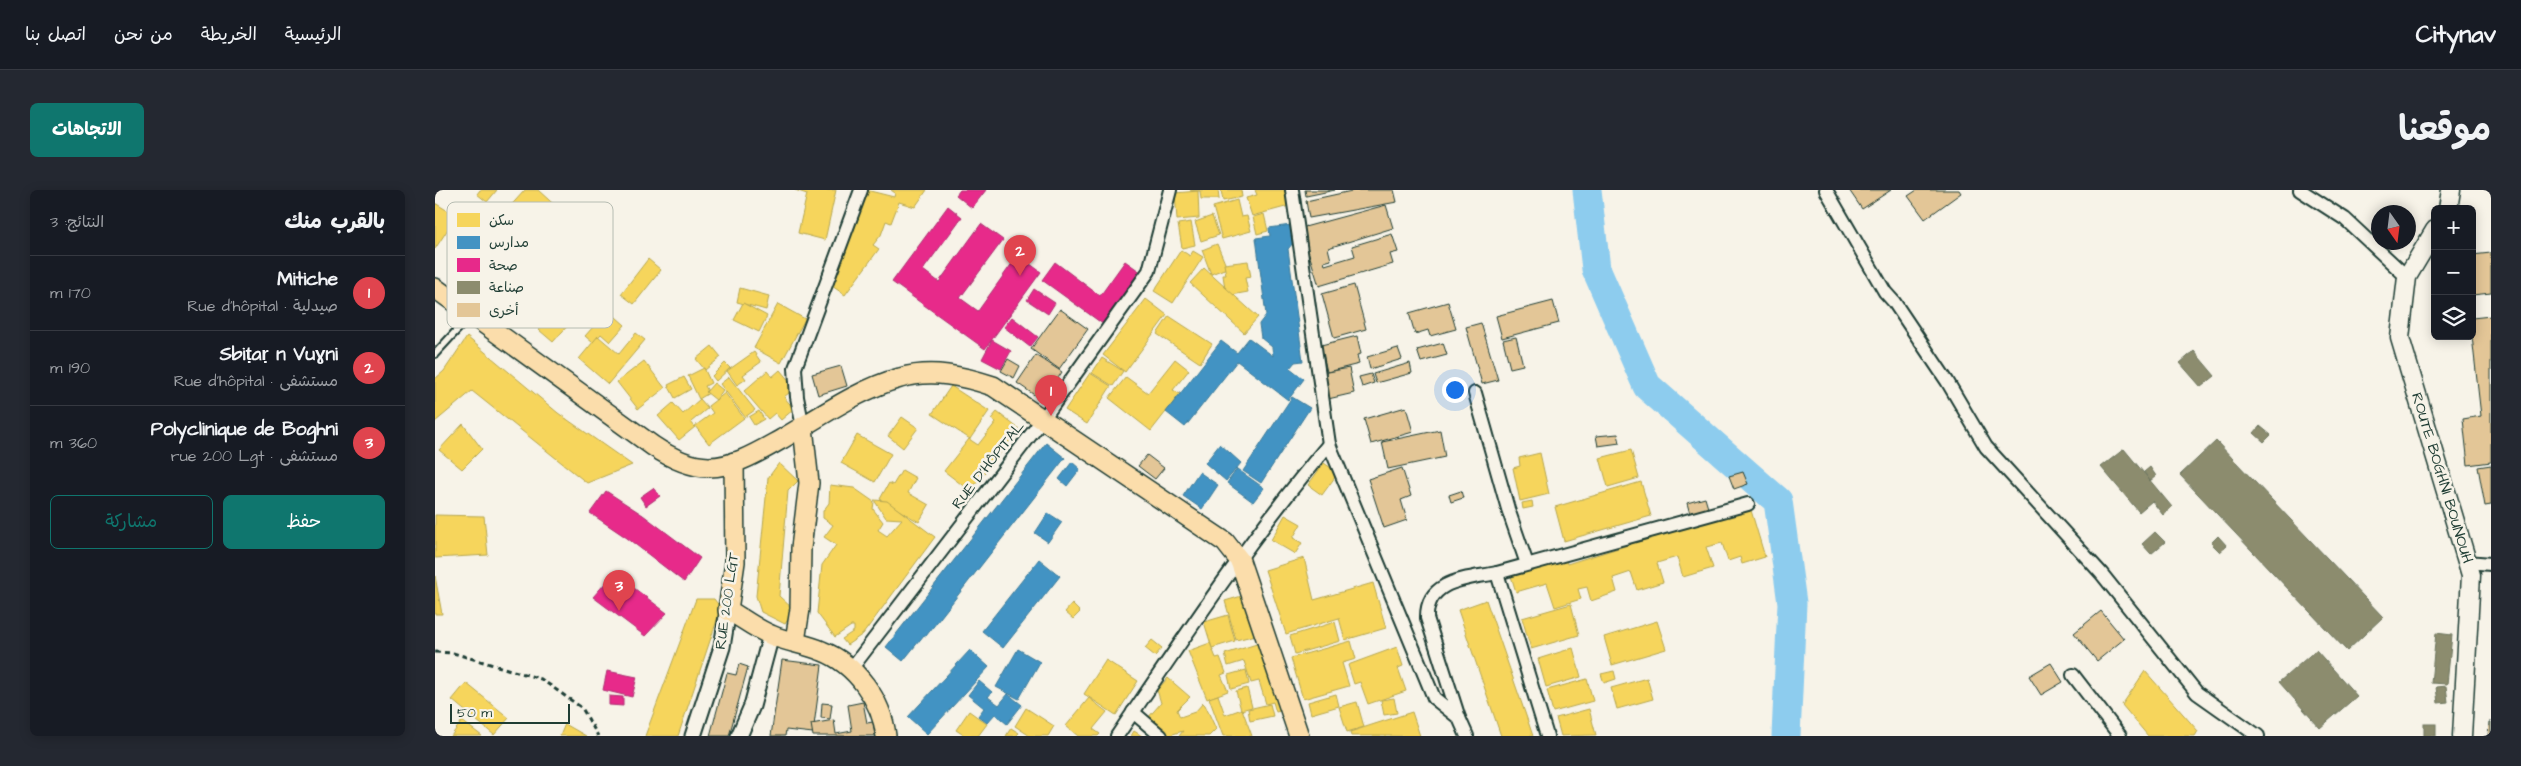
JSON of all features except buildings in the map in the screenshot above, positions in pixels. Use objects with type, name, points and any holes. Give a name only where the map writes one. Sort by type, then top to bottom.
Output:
[{"type":"main road","points":[[2449,205],[2451,190]]},
{"type":"main road","name":"ROUTE BOGHNI BOUNOUH","points":[[2431,237],[2407,277],[2400,338],[2471,574],[2462,736]]},
{"type":"main road","points":[[435,288],[447,297]]},
{"type":"main road","points":[[490,328],[663,452],[684,462],[707,467],[734,462],[766,448],[867,392],[901,378],[939,373],[967,378],[993,386],[1225,542],[1240,561],[1299,736]]},
{"type":"main road","points":[[795,642],[800,609],[801,548],[809,483],[803,427]]},
{"type":"main road","name":"RUE 200 LGT","points":[[728,610],[735,562],[734,462]]},
{"type":"main road","points":[[728,610],[771,635],[825,652],[851,669],[874,698],[885,726],[886,736]]},
{"type":"street","points":[[803,427],[797,397],[795,368],[861,190]]},
{"type":"street","name":"RUE D'HÔPITAL","points":[[851,669],[1043,419],[1149,271],[1170,190]]},
{"type":"street","points":[[1292,190],[1329,444],[1434,698],[1459,718]]},
{"type":"street","points":[[1826,190],[1885,292],[1894,302],[1947,381],[1986,447],[2101,573],[2197,693],[2258,736]]},
{"type":"street","points":[[2299,190],[2345,219],[2407,277]]},
{"type":"street","points":[[1475,393],[1508,509],[1527,564]]},
{"type":"street","points":[[1117,736],[1208,601],[1240,561],[1289,491],[1329,444]]},
{"type":"street","points":[[1467,736],[1459,718],[1427,618],[1427,609],[1436,590],[1447,583],[1497,573],[1748,504]]},
{"type":"street","points":[[2467,562],[2491,564]]},
{"type":"street","points":[[1497,573],[1547,736]]},
{"type":"street","name":"RUE 200 LGT","points":[[693,736],[722,647],[728,610]]},
{"type":"street","points":[[739,736],[752,706],[771,635]]},
{"type":"street","points":[[2073,675],[2120,736]]},
{"type":"street","points":[[1133,712],[1161,736]]},
{"type":"lane","points":[[435,354],[458,328]]},
{"type":"path","points":[[435,652],[453,653],[541,679],[582,708],[598,736]]},
{"type":"waterway","points":[[1587,190],[1596,269],[1647,386],[1778,501],[1792,603],[1786,736]]},
{"type":"place","name":"Sbiṭaṛ n Vuɣni","points":[[1020,276]]},
{"type":"place","name":"Mitiche","points":[[1051,416]]},
{"type":"place","name":"Polyclinique de Boghni","points":[[619,611]]}]
